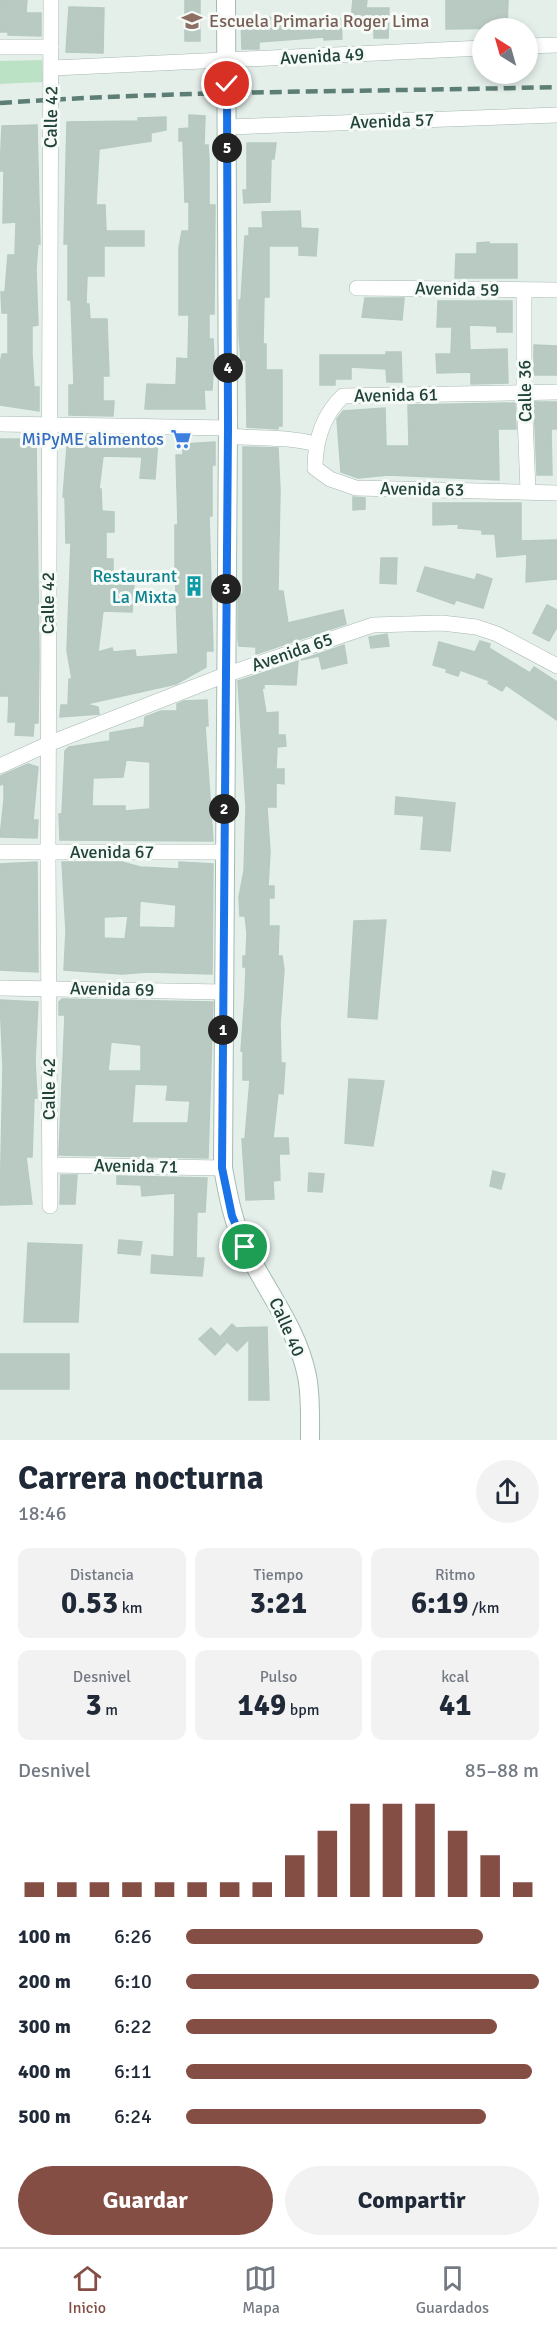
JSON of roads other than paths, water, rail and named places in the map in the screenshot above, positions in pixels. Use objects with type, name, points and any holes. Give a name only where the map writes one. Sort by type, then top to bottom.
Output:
[{"type":"main road","name":"Calle 40","points":[[226,0],[228,432],[222,1168],[232,1216],[245,1247],[279,1304],[297,1342],[307,1376],[310,1440]]},
{"type":"street","name":"Calle 42","points":[[50,1206],[48,744],[50,100],[53,68],[51,0]]},
{"type":"street","points":[[538,46],[557,45]]},
{"type":"street","points":[[0,47],[51,47]]},
{"type":"street","name":"Avenida 49","points":[[53,68],[472,49]]},
{"type":"street","name":"Avenida 57","points":[[227,127],[557,115]]},
{"type":"street","name":"Avenida 59","points":[[357,288],[557,290]]},
{"type":"street","name":"Calle 36","points":[[524,290],[524,392],[528,491]]},
{"type":"street","name":"Avenida 61","points":[[315,444],[331,407],[344,396],[557,392]]},
{"type":"street","points":[[0,424],[228,432],[258,439],[295,438],[315,444]]},
{"type":"street","name":"Avenida 63","points":[[315,444],[315,468],[330,479],[356,488],[557,493]]},
{"type":"street","name":"Avenida 65","points":[[0,766],[48,744],[225,675],[373,625],[442,623],[477,627],[497,634],[557,666]]},
{"type":"street","name":"Avenida 67","points":[[0,852],[224,852]]},
{"type":"street","name":"Avenida 69","points":[[0,988],[223,992]]},
{"type":"street","name":"Avenida 71","points":[[50,1165],[222,1168]]},
{"type":"railway","points":[[0,103],[209,94],[557,87]]},
{"type":"place","name":"Escuela Primaria Roger Lima","points":[[192,21]]},
{"type":"place","name":"MiPyME alimentos","points":[[181,439]]},
{"type":"place","name":"Restaurant La Mixta","points":[[194,586]]}]
